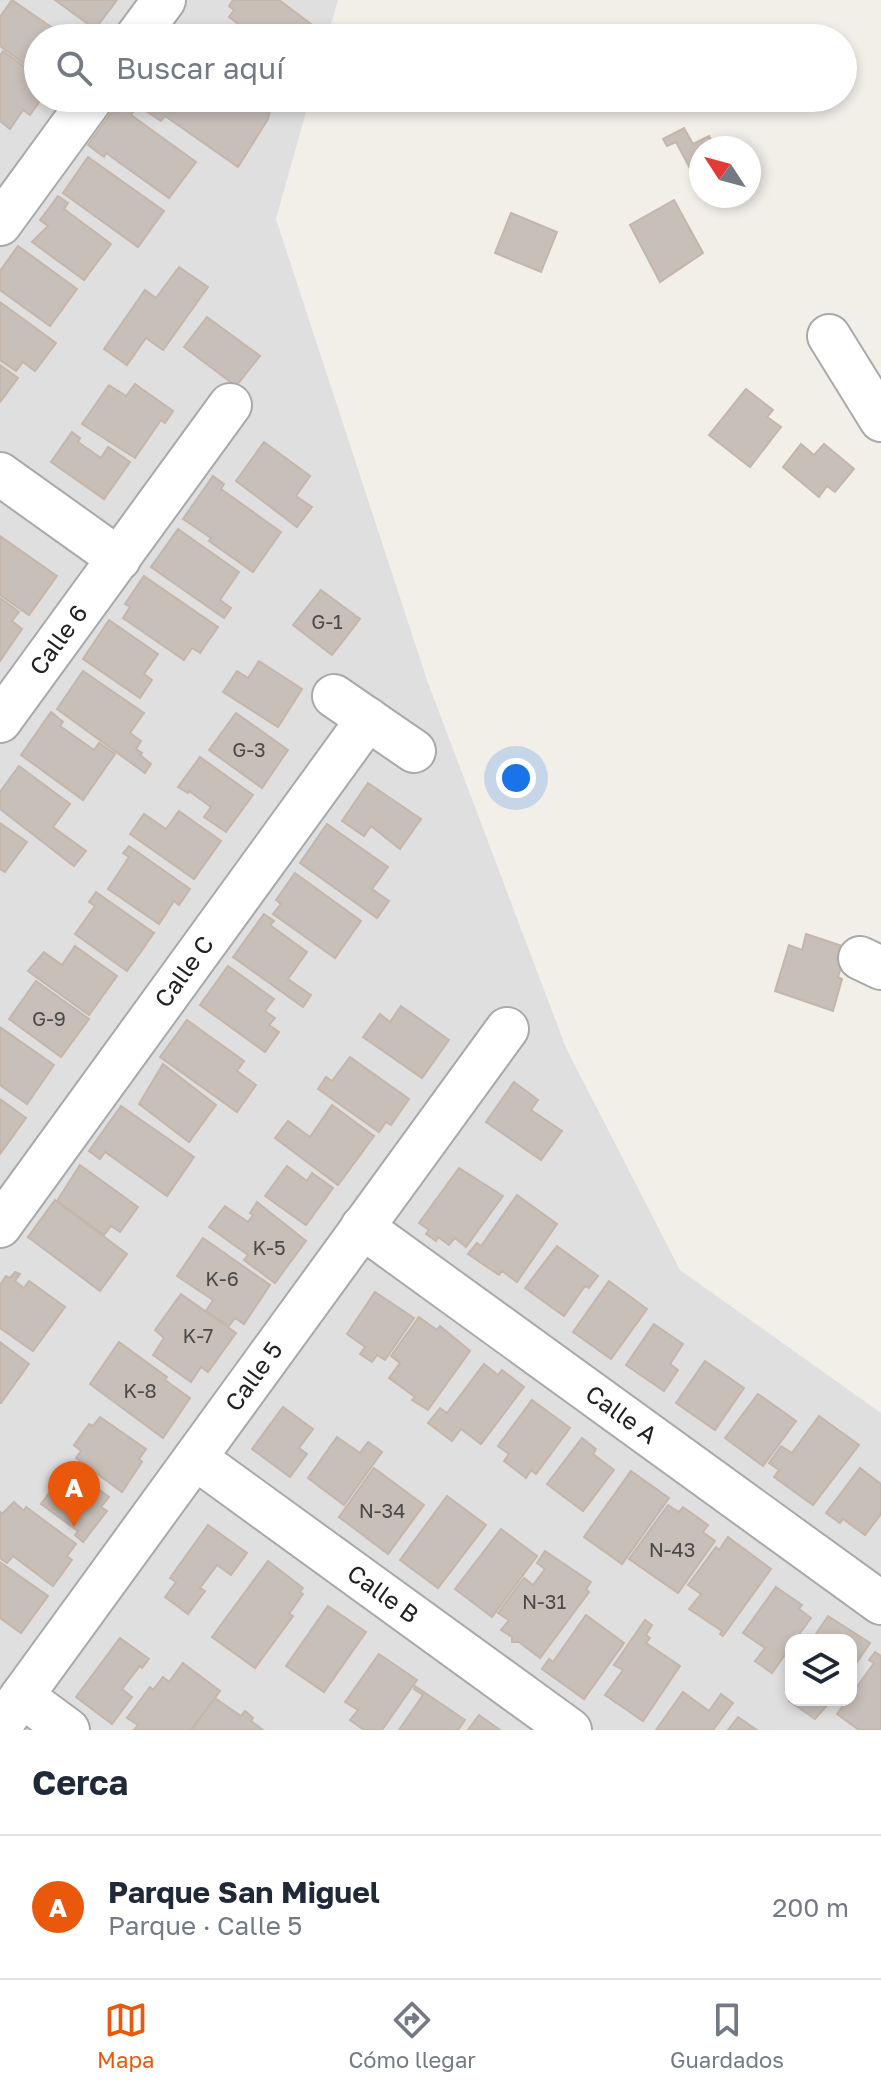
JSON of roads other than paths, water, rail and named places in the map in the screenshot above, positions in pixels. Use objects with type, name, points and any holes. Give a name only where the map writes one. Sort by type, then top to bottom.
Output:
[{"type":"street","points":[[146,24],[164,0]]},
{"type":"street","points":[[0,224],[82,112]]},
{"type":"street","points":[[829,336],[881,420]]},
{"type":"street","name":"Calle 6","points":[[0,721],[230,405]]},
{"type":"street","points":[[0,474],[119,559]]},
{"type":"street","points":[[334,696],[414,751]]},
{"type":"street","name":"Calle C","points":[[0,1226],[368,719]]},
{"type":"street","name":"Calle 5","points":[[11,1711],[507,1029]]},
{"type":"street","name":"Calle A","points":[[362,1227],[881,1603]]},
{"type":"street","name":"Calle B","points":[[195,1458],[570,1730]]},
{"type":"street","points":[[11,1711],[68,1730]]},
{"type":"place","name":"Parque San Miguel","points":[[74,1527]]}]
